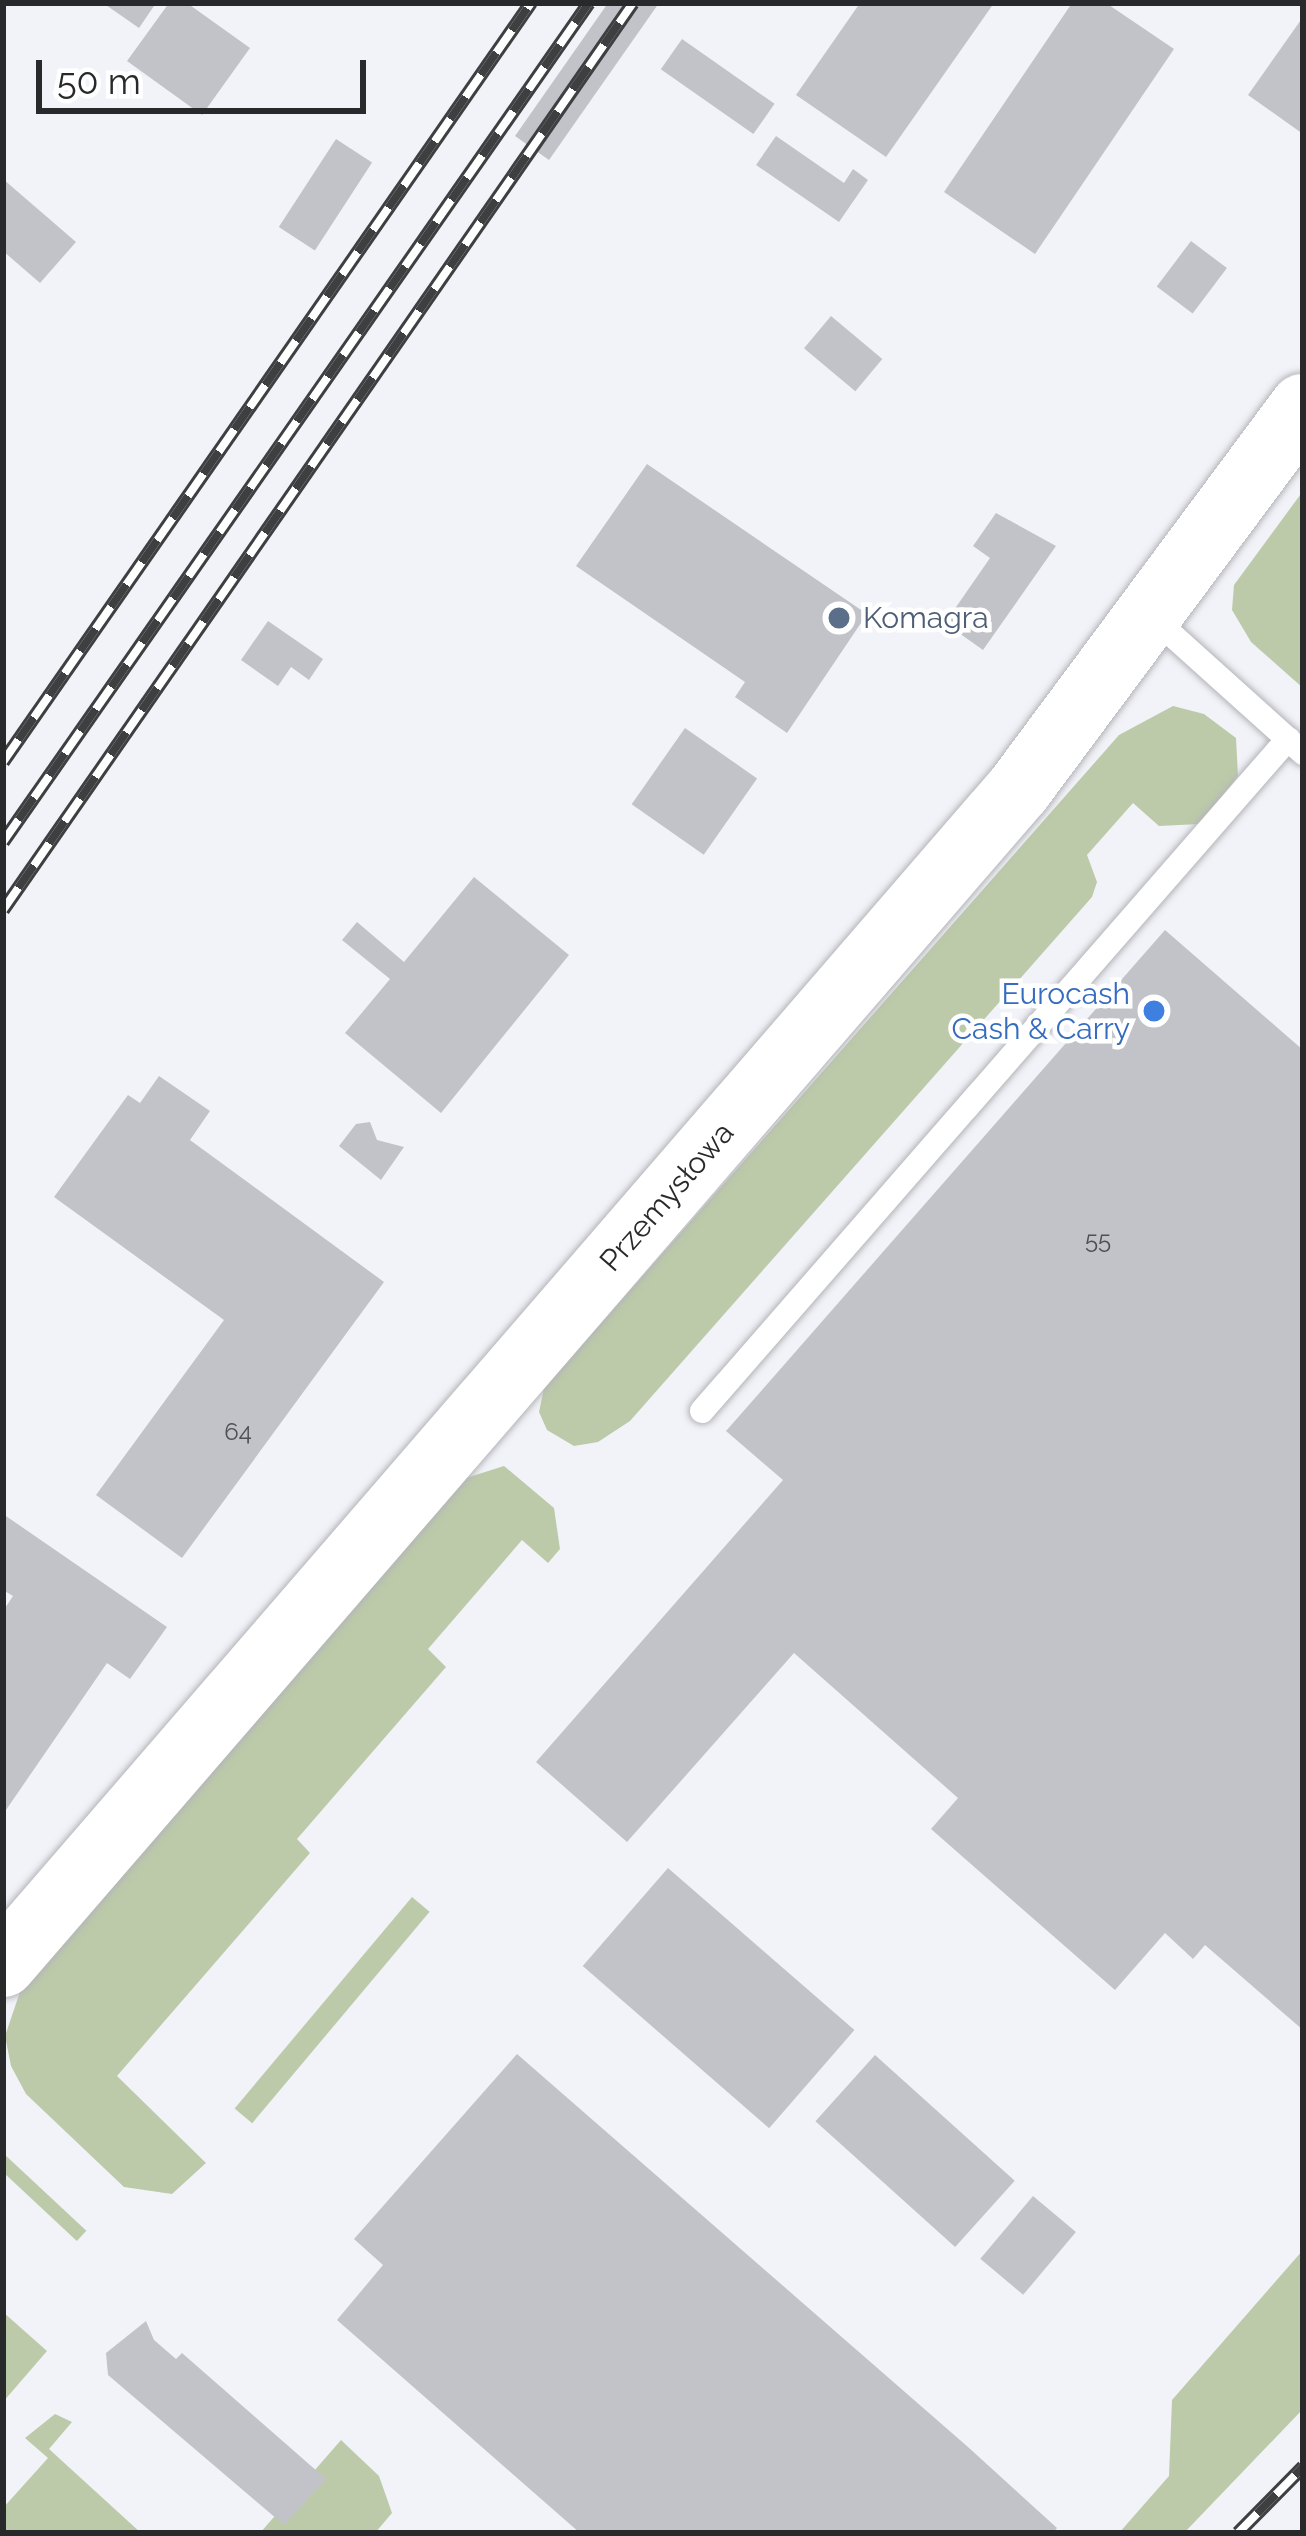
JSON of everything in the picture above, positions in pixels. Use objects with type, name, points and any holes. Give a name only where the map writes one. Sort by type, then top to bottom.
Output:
[{"type":"street","name":"Przemysłowa","points":[[3,1964],[1019,789],[1303,407]]},
{"type":"lane","points":[[702,1411],[1295,746],[1149,615]]},
{"type":"green space","points":[[1303,491],[1303,688],[1251,642],[1232,610],[1234,585]]},
{"type":"green space","points":[[1173,706],[1204,714],[1236,738],[1238,776],[1200,824],[1159,826],[1133,803],[1087,855],[1097,882],[1092,897],[630,1421],[598,1442],[574,1446],[547,1430],[539,1412],[544,1388],[1119,735]]},
{"type":"green space","points":[[504,1466],[554,1508],[560,1549],[548,1563],[522,1540],[428,1649],[446,1667],[297,1839],[310,1853],[117,2076],[206,2163],[172,2194],[124,2187],[26,2094],[11,2066],[5,2036],[23,1983],[463,1479]]},
{"type":"green space","points":[[412,1897],[430,1912],[252,2123],[235,2108]]},
{"type":"green space","points":[[3,2153],[86,2231],[77,2241],[3,2172]]},
{"type":"green space","points":[[1303,2250],[1303,2409],[1184,2533],[1119,2533],[1169,2476],[1172,2400]]},
{"type":"green space","points":[[3,2312],[47,2351],[3,2402]]},
{"type":"green space","points":[[55,2414],[72,2422],[49,2449],[141,2533],[3,2533],[3,2508],[48,2458],[25,2438]]},
{"type":"green space","points":[[341,2440],[379,2476],[392,2513],[375,2533],[260,2533]]},
{"type":"building","points":[[103,3],[156,3],[139,28]]},
{"type":"building","points":[[169,3],[187,3],[250,48],[202,115],[127,61]]},
{"type":"building","points":[[608,3],[659,3],[549,160],[515,136]]},
{"type":"building","points":[[860,3],[994,3],[886,157],[796,95]]},
{"type":"building","points":[[1072,3],[1106,3],[1174,49],[1035,254],[944,192]]},
{"type":"building","points":[[1303,17],[1303,134],[1248,95]]},
{"type":"building","points":[[682,39],[775,104],[753,134],[661,69]]},
{"type":"building","points":[[776,136],[844,183],[853,169],[868,180],[839,222],[756,165]]},
{"type":"building","points":[[336,139],[372,162],[315,250],[279,227]]},
{"type":"building","points":[[3,179],[76,242],[40,283],[3,251]]},
{"type":"building","points":[[1191,241],[1227,268],[1193,314],[1157,287]]},
{"type":"building","points":[[831,316],[882,359],[855,391],[804,348]]},
{"type":"building","points":[[647,464],[867,614],[787,733],[735,697],[745,682],[576,566]]},
{"type":"building","points":[[996,513],[1056,546],[983,650],[945,623],[990,558],[973,546]]},
{"type":"building","points":[[268,621],[323,659],[309,680],[291,667],[278,686],[241,660]]},
{"type":"building","points":[[685,728],[757,778],[704,855],[632,804]]},
{"type":"building","points":[[474,877],[569,955],[441,1113],[345,1033],[390,979],[342,940],[357,922],[404,962]]},
{"type":"building","points":[[1165,930],[1303,1050],[1303,2030],[1205,1945],[1193,1959],[1165,1933],[1115,1990],[931,1829],[958,1798],[794,1653],[627,1842],[536,1762],[783,1480],[726,1431]]},
{"type":"building","points":[[159,1076],[210,1111],[190,1140],[384,1282],[182,1558],[96,1495],[224,1320],[54,1197],[128,1095],[140,1103]]},
{"type":"building","points":[[370,1122],[377,1140],[404,1147],[381,1180],[339,1146],[356,1124]]},
{"type":"building","points":[[3,1514],[167,1627],[130,1679],[107,1663],[6,1810],[3,1611],[13,1596],[3,1590]]},
{"type":"building","points":[[668,1868],[854,2030],[769,2128],[583,1966]]},
{"type":"building","points":[[517,2054],[968,2447],[1057,2528],[1053,2533],[580,2533],[337,2320],[383,2265],[354,2239]]},
{"type":"building","points":[[875,2055],[1015,2181],[955,2247],[815,2121]]},
{"type":"building","points":[[1033,2196],[1076,2232],[1023,2295],[980,2259]]},
{"type":"building","points":[[146,2321],[154,2340],[176,2359],[182,2353],[326,2479],[284,2525],[108,2375],[106,2353]]},
{"type":"railway","points":[[3,762],[531,3]]},
{"type":"railway","points":[[3,842],[589,3]]},
{"type":"railway","points":[[3,910],[633,3]]},
{"type":"railway","points":[[1238,2533],[1303,2467]]},
{"type":"place","name":"Komagra","points":[[839,618]]},
{"type":"place","name":"Eurocash Cash & Carry","points":[[1154,1011]]}]
